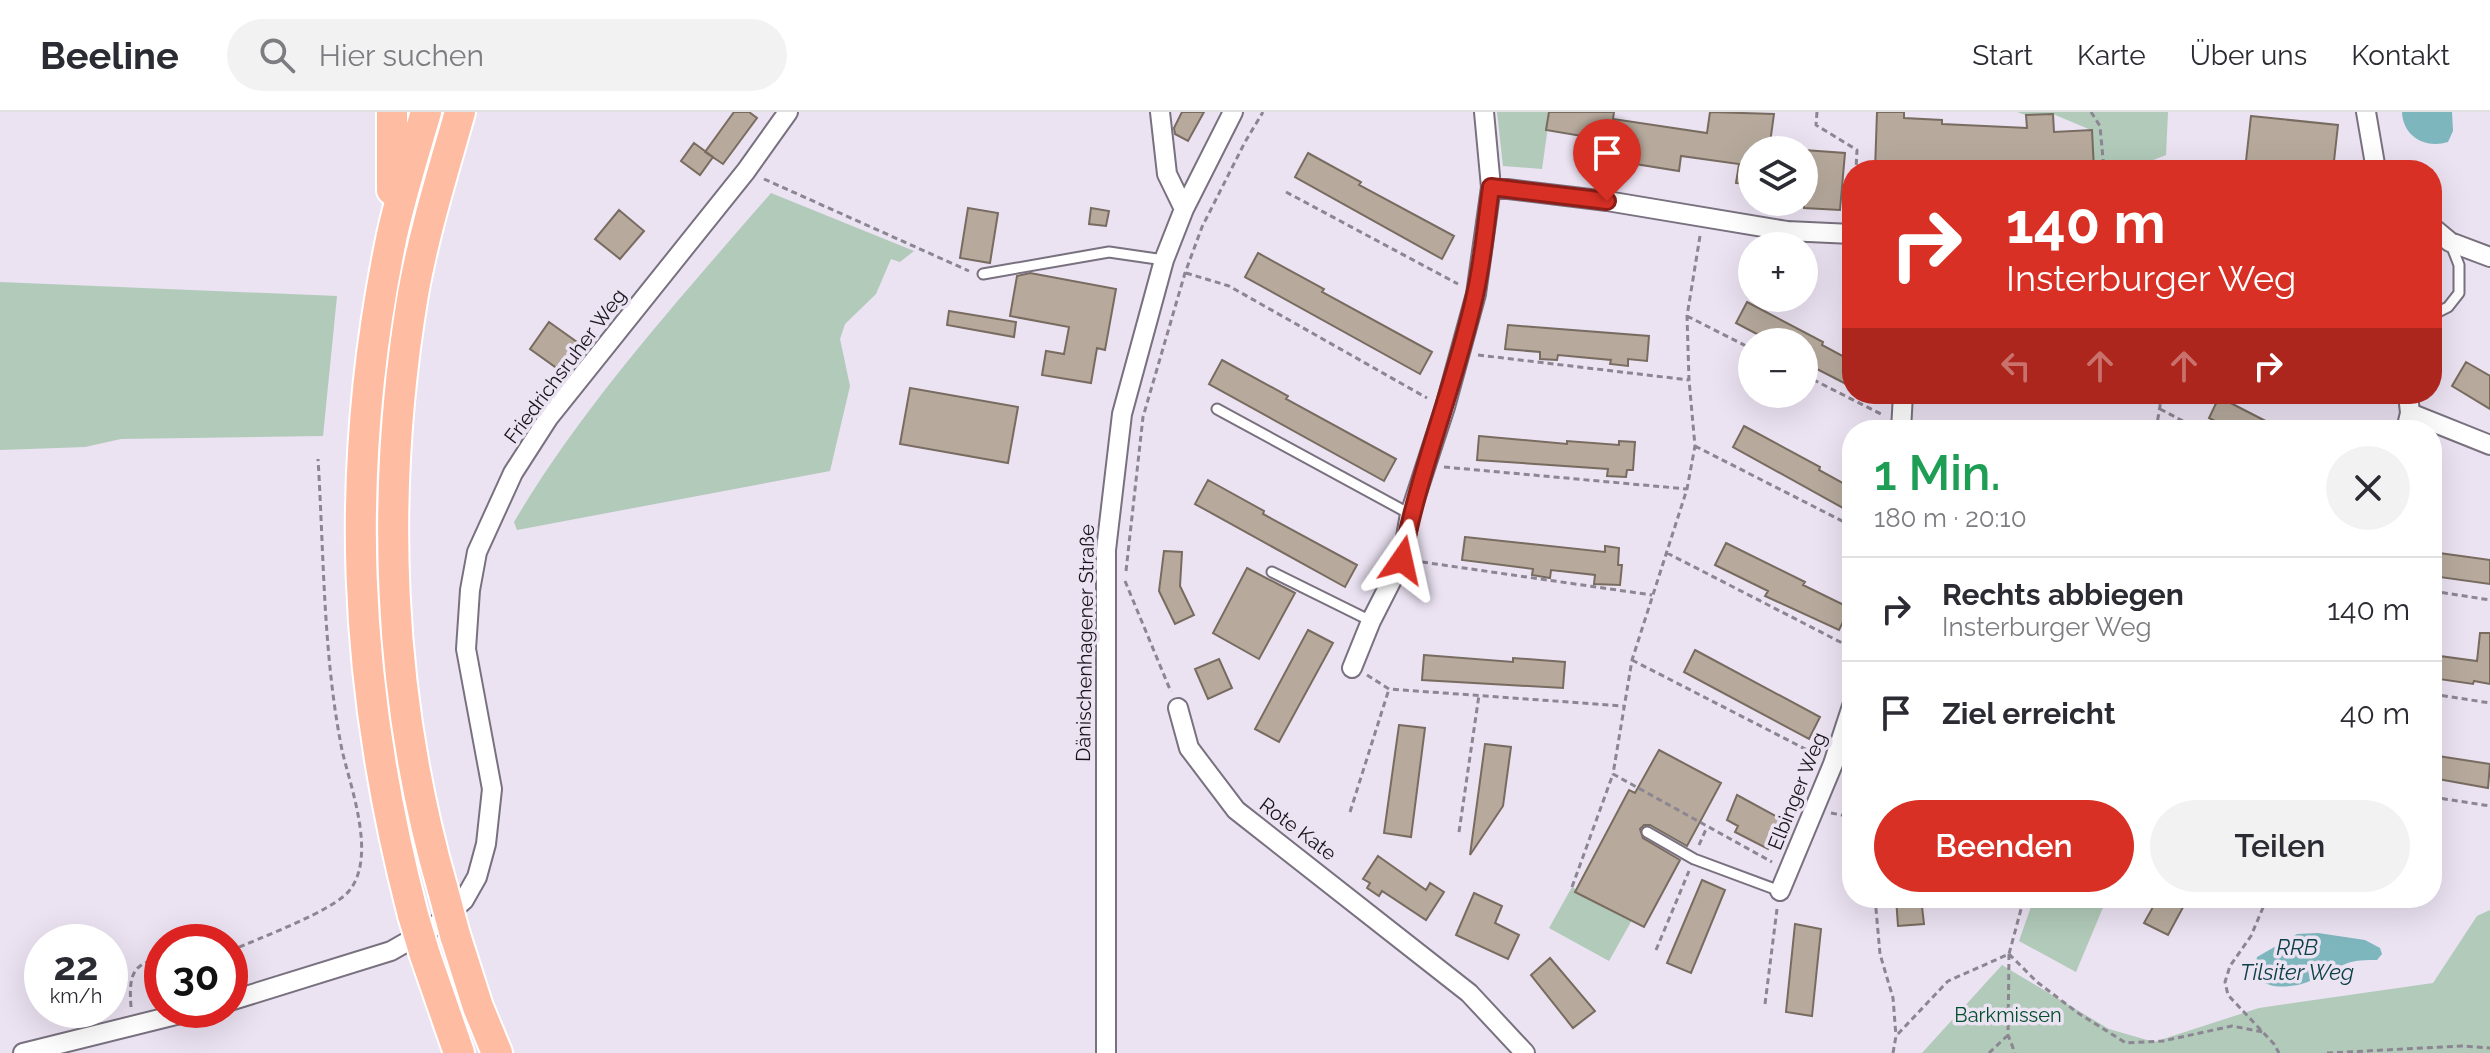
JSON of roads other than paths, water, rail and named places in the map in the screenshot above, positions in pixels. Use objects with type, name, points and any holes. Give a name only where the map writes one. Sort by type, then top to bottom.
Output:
[{"type":"highway","points":[[392,112],[392,234]]},
{"type":"highway","points":[[426,112],[392,234],[376,320],[362,438],[359,529],[361,598],[370,703],[386,804],[413,915],[459,1053]]},
{"type":"highway","points":[[460,112],[432,208],[414,293],[403,371],[393,495],[394,593],[403,695],[416,786],[455,935],[478,1007],[497,1053]]},
{"type":"street","name":"Friedrichsruher Weg","points":[[248,995],[391,951],[435,926],[464,900],[477,877],[486,844],[492,789],[466,649],[470,590],[477,552],[513,473],[549,417],[746,171],[788,112]]},
{"type":"street","points":[[1160,112],[1167,174],[1184,209]]},
{"type":"street","name":"Dänischenhagener Straße","points":[[1106,1053],[1106,550],[1122,414],[1164,260],[1184,209],[1233,112]]},
{"type":"street","points":[[1352,668],[1371,621],[1402,560],[1410,514],[1445,407],[1476,294],[1491,187],[1484,112]]},
{"type":"street","points":[[2366,112],[2374,160]]},
{"type":"street","points":[[1491,187],[1607,201],[1787,231],[1842,234]]},
{"type":"street","points":[[2442,235],[2450,242],[2490,257]]},
{"type":"street","points":[[2408,412],[2428,420]]},
{"type":"street","points":[[2442,426],[2490,445]]},
{"type":"street","name":"Rote Kate","points":[[1178,708],[1189,748],[1236,810],[1469,993],[1525,1053]]},
{"type":"street","name":"Elbinger Weg","points":[[1780,891],[1842,737]]},
{"type":"street","points":[[23,1053],[144,1023]]},
{"type":"lane","points":[[2442,310],[2459,293],[2459,265],[2450,242]]},
{"type":"lane","points":[[983,274],[1109,252],[1164,260]]},
{"type":"lane","points":[[1217,409],[1410,514]]},
{"type":"lane","points":[[1272,572],[1371,621]]},
{"type":"lane","points":[[1647,832],[1694,859],[1780,891]]},
{"type":"water","points":[[2402,112],[2452,112],[2453,131],[2448,142],[2432,144],[2417,139],[2403,121]]},
{"type":"water","name":"RRB Tilsiter Weg","points":[[2318,933],[2365,940],[2380,948],[2382,954],[2377,960],[2351,962],[2298,985],[2273,986],[2261,980],[2256,967],[2257,957],[2297,934]]},
{"type":"park label","name":"Barkmissen","points":[[2008,1015]]}]
